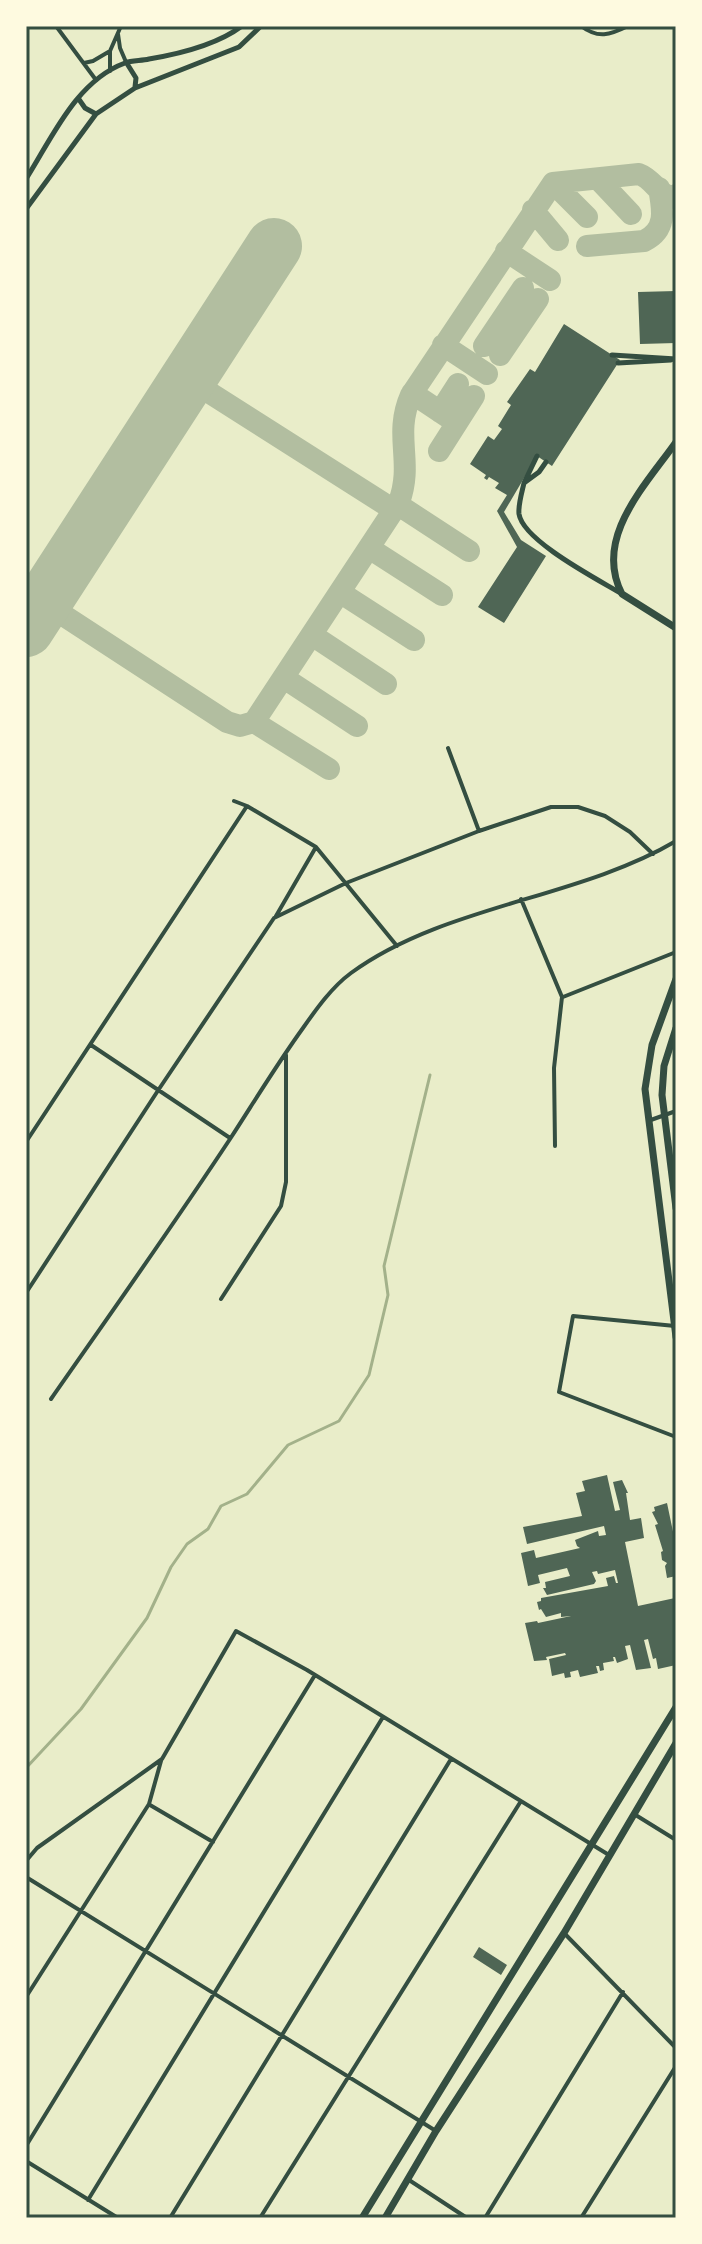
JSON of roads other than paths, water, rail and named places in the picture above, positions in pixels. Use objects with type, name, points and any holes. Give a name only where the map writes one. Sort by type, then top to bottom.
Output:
[{"type":"main road","points":[[676,442],[619,526],[612,563],[622,594],[676,628]]},
{"type":"main road","points":[[676,979],[652,1045],[645,1089],[676,1337]]},
{"type":"main road","points":[[676,1028],[664,1066],[662,1095],[676,1208]]},
{"type":"main road","points":[[362,2218],[676,1707]]},
{"type":"main road","points":[[385,2218],[436,2131],[564,1933],[676,1743]]},
{"type":"street","points":[[56,26],[96,80]]},
{"type":"street","points":[[26,179],[78,97],[96,80],[126,62],[151,59],[206,44],[229,36],[242,26]]},
{"type":"street","points":[[26,209],[96,114],[135,88],[239,47],[261,26]]},
{"type":"street","points":[[581,26],[594,34],[607,36],[628,26]]},
{"type":"street","points":[[120,29],[120,48],[136,78],[135,88]]},
{"type":"street","points":[[110,71],[110,51],[120,29]]},
{"type":"street","points":[[83,63],[110,51]]},
{"type":"street","points":[[78,97],[85,108],[96,114]]},
{"type":"street","points":[[612,355],[676,359]]},
{"type":"street","points":[[618,363],[676,359]]},
{"type":"street","points":[[537,456],[524,483],[519,514],[529,532],[622,594]]},
{"type":"street","points":[[524,483],[539,472],[546,462]]},
{"type":"street","points":[[448,748],[479,831]]},
{"type":"street","points":[[234,801],[316,847],[397,946]]},
{"type":"street","points":[[26,1142],[247,806]]},
{"type":"street","points":[[274,918],[346,883],[479,831],[551,807],[578,807],[605,816],[630,832],[653,854]]},
{"type":"street","points":[[51,1399],[149,1260],[286,1052],[323,1000],[350,973],[397,946],[521,899],[593,878],[653,854],[676,841]]},
{"type":"street","points":[[26,1293],[274,918],[316,847]]},
{"type":"street","points":[[521,899],[562,997],[554,1068],[555,1146]]},
{"type":"street","points":[[562,997],[676,952]]},
{"type":"street","points":[[91,1045],[230,1138]]},
{"type":"street","points":[[221,1299],[281,1206],[286,1182],[286,1052]]},
{"type":"street","points":[[648,1122],[676,1111]]},
{"type":"street","points":[[675,1326],[573,1316],[559,1392],[676,1437]]},
{"type":"street","points":[[26,1997],[149,1804],[162,1759],[236,1631],[315,1675],[609,1855]]},
{"type":"street","points":[[26,2146],[315,1675]]},
{"type":"street","points":[[88,2200],[384,1717]]},
{"type":"street","points":[[26,1861],[37,1848],[162,1759]]},
{"type":"street","points":[[170,2218],[451,1759]]},
{"type":"street","points":[[260,2218],[521,1801]]},
{"type":"street","points":[[149,1804],[213,1842]]},
{"type":"street","points":[[633,1813],[676,1840]]},
{"type":"street","points":[[26,1877],[436,2131]]},
{"type":"street","points":[[564,1933],[676,2048]]},
{"type":"street","points":[[485,2218],[623,1992]]},
{"type":"street","points":[[581,2218],[676,2066]]},
{"type":"street","points":[[26,2161],[118,2218]]},
{"type":"street","points":[[407,2179],[467,2218]]},
{"type":"waterway","points":[[26,1768],[81,1709],[147,1618],[171,1567],[187,1544],[208,1529],[221,1506],[247,1494],[288,1445],[339,1421],[369,1375],[388,1295],[384,1266],[430,1075]]}]
